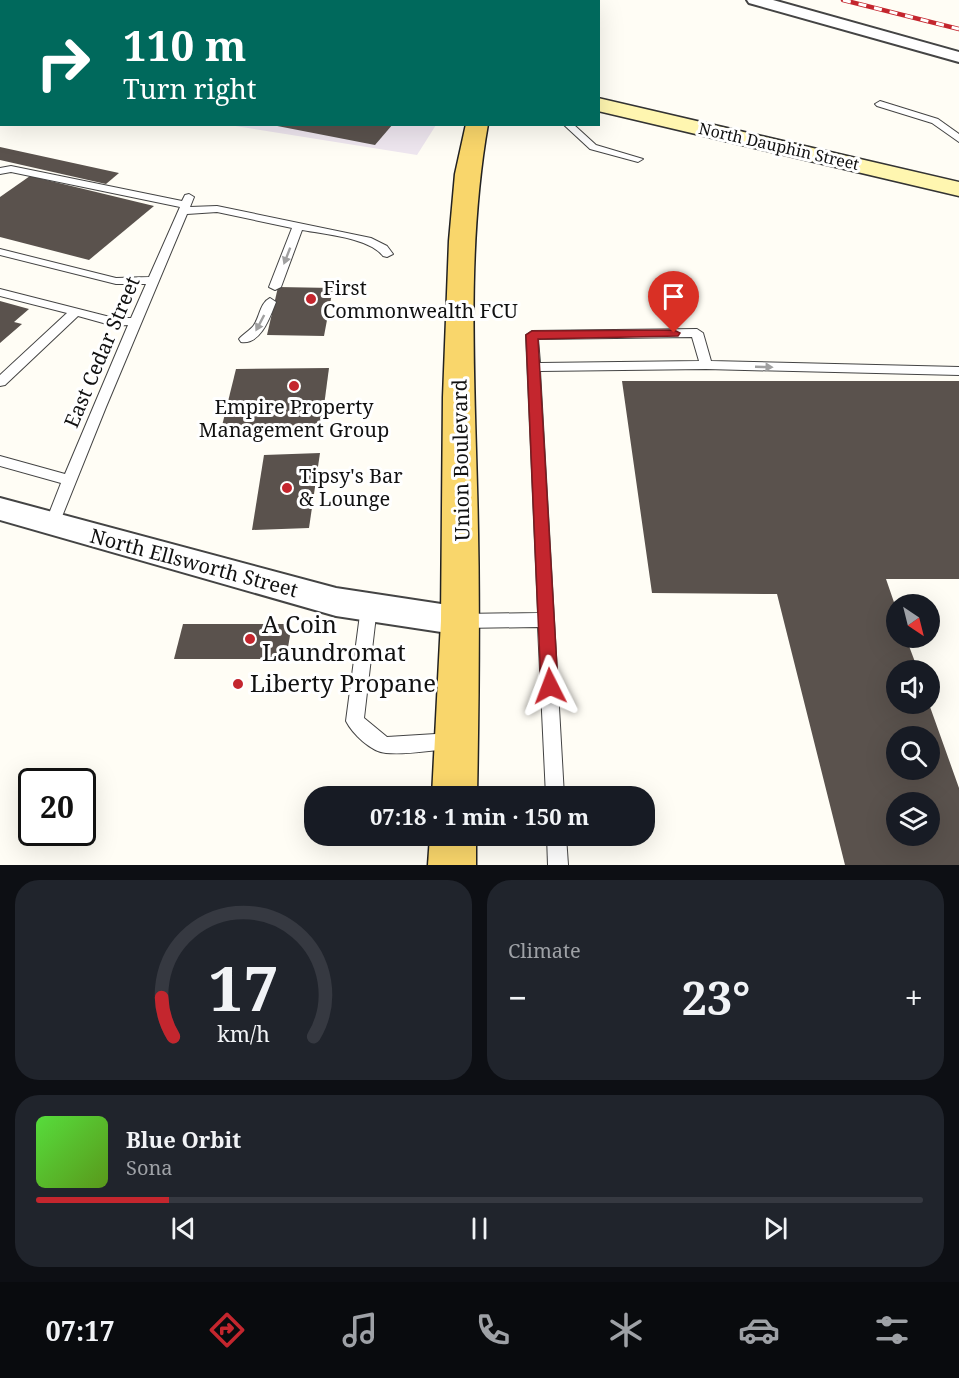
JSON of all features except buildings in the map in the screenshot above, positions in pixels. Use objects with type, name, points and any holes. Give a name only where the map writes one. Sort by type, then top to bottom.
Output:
[{"type":"main road","name":"Union Boulevard","points":[[455,786],[461,621],[459,397],[462,241],[467,174],[477,126]]},
{"type":"main road","points":[[452,865],[453,846]]},
{"type":"street","points":[[755,0],[959,57]]},
{"type":"street","name":"North Dauphin Street","points":[[600,104],[959,189]]},
{"type":"street","name":"North Ellsworth Street","points":[[0,509],[336,602],[461,621]]},
{"type":"lane","points":[[880,104],[935,120],[959,139]]},
{"type":"lane","points":[[569,126],[593,147],[638,159]]},
{"type":"lane","points":[[0,171],[11,169],[371,241],[383,248],[387,254]]},
{"type":"lane","name":"East Cedar Street","points":[[52,524],[186,204]]},
{"type":"lane","points":[[275,286],[298,226]]},
{"type":"lane","points":[[0,252],[116,280],[154,280]]},
{"type":"lane","points":[[0,292],[114,322],[137,321]]},
{"type":"lane","points":[[244,339],[259,328],[270,302]]},
{"type":"lane","points":[[0,382],[76,311]]},
{"type":"lane","points":[[555,786],[532,335],[697,333],[706,365]]},
{"type":"lane","points":[[535,367],[706,365],[959,371]]},
{"type":"lane","points":[[0,461],[69,480]]},
{"type":"lane","points":[[369,607],[355,721],[368,735],[384,745],[457,741]]},
{"type":"lane","points":[[461,621],[547,620]]},
{"type":"lane","points":[[557,846],[558,865]]},
{"type":"shaded area","points":[[235,126],[435,126],[417,155]]},
{"type":"railway","points":[[843,0],[959,29]]},
{"type":"place","name":"First Commonwealth FCU","points":[[311,299]]},
{"type":"place","name":"Empire Property Management Group","points":[[294,386]]},
{"type":"place","name":"Tipsy's Bar & Lounge","points":[[287,488]]},
{"type":"place","name":"A Coin Laundromat","points":[[250,639]]},
{"type":"place","name":"Liberty Propane","points":[[238,684]]},
{"type":"route","points":[[550,686],[532,335],[674,333]]}]
